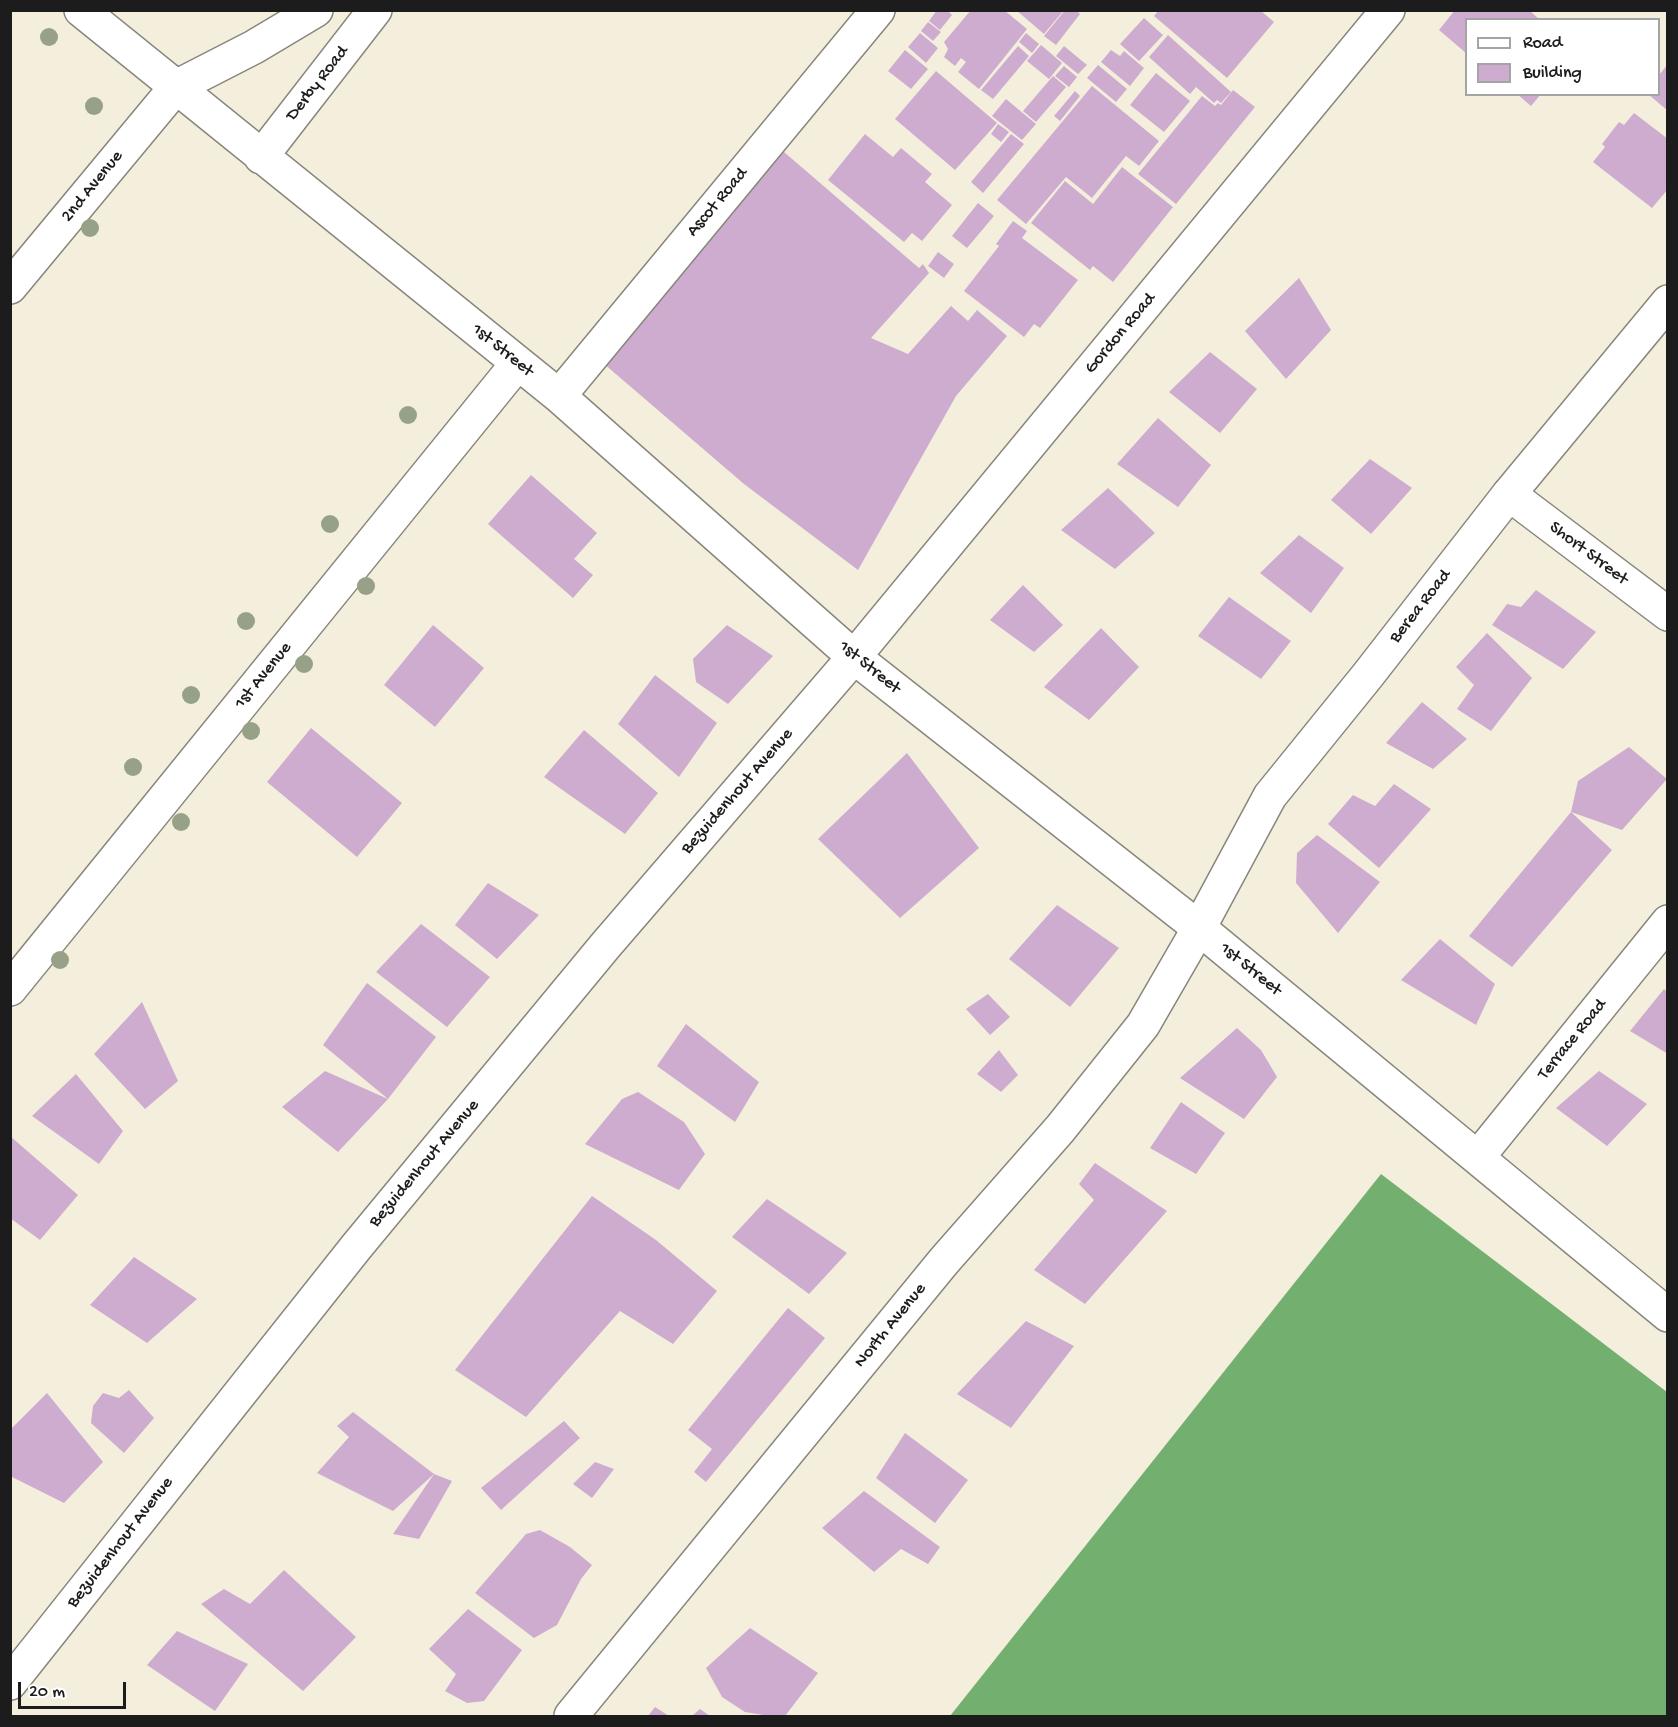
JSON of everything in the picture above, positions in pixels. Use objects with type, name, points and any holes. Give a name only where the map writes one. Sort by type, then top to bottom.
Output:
[{"type":"street","name":"1st Street","points":[[81,10],[559,396],[854,657],[1199,928],[1668,1315]]},
{"type":"street","points":[[176,87],[254,47],[316,10]]},
{"type":"street","name":"Derby Road","points":[[261,157],[375,10]]},
{"type":"street","name":"Ascot Road","points":[[559,396],[878,10]]},
{"type":"street","name":"Gordon Road","points":[[854,657],[1388,10]]},
{"type":"street","name":"2nd Avenue","points":[[10,287],[176,87]]},
{"type":"street","name":"Berea Road","points":[[1199,928],[1270,796],[1509,494],[1668,302]]},
{"type":"street","name":"1st Avenue","points":[[10,989],[517,364]]},
{"type":"street","name":"Short Street","points":[[1509,494],[1668,614]]},
{"type":"street","name":"Bezuidenhout Avenue","points":[[10,1683],[357,1246],[605,946],[854,657]]},
{"type":"street","name":"Terrace Road","points":[[1478,1157],[1668,922]]},
{"type":"street","name":"North Avenue","points":[[571,1716],[944,1261],[1074,1112],[1143,1025],[1199,928]]},
{"type":"green space","points":[[1381,1174],[1667,1392],[1667,1716],[950,1716]]},
{"type":"building","points":[[937,10],[947,10],[952,15],[940,30],[929,21]]},
{"type":"building","points":[[971,10],[1004,10],[1027,29],[979,89],[958,72],[966,62],[961,58],[955,66],[944,57],[948,49],[944,42]]},
{"type":"building","points":[[1016,10],[1064,10],[1044,34]]},
{"type":"building","points":[[1065,10],[1076,10],[1080,14],[1056,45],[1044,36]]},
{"type":"building","points":[[1159,10],[1260,10],[1274,22],[1227,78],[1154,16]]},
{"type":"building","points":[[1455,10],[1529,10],[1538,18],[1465,18],[1465,52],[1439,30]]},
{"type":"building","points":[[1144,18],[1163,35],[1139,61],[1120,44]]},
{"type":"building","points":[[928,22],[941,32],[933,41],[921,31]]},
{"type":"building","points":[[920,33],[938,48],[926,63],[908,47]]},
{"type":"building","points":[[1026,33],[1039,44],[1032,53],[1019,42]]},
{"type":"building","points":[[1168,35],[1231,92],[1221,103],[1217,100],[1214,103],[1196,87],[1190,94],[1149,57]]},
{"type":"building","points":[[1041,45],[1062,63],[1049,79],[1027,61]]},
{"type":"building","points":[[1018,46],[1029,56],[993,99],[981,90]]},
{"type":"building","points":[[1064,46],[1087,65],[1078,74],[1056,56]]},
{"type":"building","points":[[905,50],[928,69],[911,89],[888,71]]},
{"type":"building","points":[[1111,50],[1120,56],[1124,51],[1144,68],[1130,86],[1101,62]]},
{"type":"building","points":[[1668,64],[1668,111],[1650,96],[1660,96],[1660,74]]},
{"type":"building","points":[[1098,65],[1127,89],[1116,102],[1087,78]]},
{"type":"building","points":[[1064,66],[1077,77],[1069,87],[1055,76]]},
{"type":"building","points":[[936,71],[997,123],[955,170],[895,119]]},
{"type":"building","points":[[1156,73],[1190,101],[1164,132],[1130,105]]},
{"type":"building","points":[[1053,76],[1066,87],[1036,122],[1023,111]]},
{"type":"building","points":[[1092,86],[1159,141],[1139,166],[1126,156],[1092,198],[1066,177],[1026,224],[997,200]]},
{"type":"building","points":[[1233,90],[1255,107],[1176,204],[1138,174],[1202,96],[1215,106],[1218,103],[1221,105]]},
{"type":"building","points":[[1075,91],[1080,96],[1060,121],[1054,116]]},
{"type":"building","points":[[1519,96],[1539,96],[1531,106]]},
{"type":"building","points":[[1006,99],[1036,124],[1022,140],[992,116]]},
{"type":"building","points":[[1634,113],[1668,139],[1668,189],[1652,208],[1593,162],[1605,147],[1602,144],[1619,122],[1624,125]]},
{"type":"building","points":[[998,124],[1009,132],[1001,142],[991,134]]},
{"type":"building","points":[[865,134],[893,157],[901,148],[932,174],[925,182],[952,205],[922,241],[912,233],[904,242],[828,180]]},
{"type":"building","points":[[1011,134],[1024,144],[983,193],[971,182]]},
{"type":"building","points":[[777,146],[919,268],[923,264],[929,273],[871,338],[908,354],[951,306],[968,321],[977,310],[1007,336],[956,396],[858,570],[744,484],[596,357]]},
{"type":"building","points":[[1122,167],[1173,207],[1113,282],[1093,266],[1090,270],[1031,223],[1065,181],[1093,204]]},
{"type":"building","points":[[978,203],[994,216],[967,248],[952,236]]},
{"type":"building","points":[[1013,221],[1027,231],[1022,238],[1078,280],[1040,328],[1034,324],[1024,337],[964,291],[999,246],[996,244]]},
{"type":"building","points":[[938,252],[954,264],[944,278],[928,266]]},
{"type":"building","points":[[1299,278],[1331,330],[1286,379],[1245,331]]},
{"type":"building","points":[[1210,352],[1257,389],[1220,433],[1169,392]]},
{"type":"building","points":[[1158,418],[1211,465],[1178,507],[1117,464]]},
{"type":"building","points":[[1370,459],[1412,488],[1371,534],[1331,500]]},
{"type":"building","points":[[531,475],[597,533],[574,559],[593,575],[573,598],[488,524]]},
{"type":"building","points":[[1108,488],[1155,533],[1115,569],[1061,530]]},
{"type":"building","points":[[1299,535],[1344,568],[1311,613],[1260,573]]},
{"type":"building","points":[[1023,585],[1063,625],[1034,652],[990,620]]},
{"type":"building","points":[[1536,590],[1596,632],[1563,669],[1492,625],[1507,604],[1521,607]]},
{"type":"building","points":[[1229,597],[1291,641],[1261,679],[1198,636]]},
{"type":"building","points":[[433,625],[484,668],[435,727],[384,685]]},
{"type":"building","points":[[727,625],[773,656],[728,704],[696,682],[693,659]]},
{"type":"building","points":[[1101,628],[1139,667],[1089,720],[1044,687]]},
{"type":"building","points":[[1487,633],[1532,678],[1491,731],[1457,709],[1474,685],[1456,667]]},
{"type":"building","points":[[655,675],[717,723],[679,777],[618,724]]},
{"type":"building","points":[[1422,702],[1467,739],[1433,769],[1386,743]]},
{"type":"building","points":[[311,728],[402,803],[357,857],[267,782]]},
{"type":"building","points":[[584,730],[658,793],[625,834],[544,777]]},
{"type":"building","points":[[1629,747],[1667,779],[1622,830],[1571,812],[1578,781]]},
{"type":"building","points":[[907,753],[979,848],[900,918],[818,839]]},
{"type":"building","points":[[1394,784],[1431,809],[1379,868],[1328,824],[1353,795],[1375,806]]},
{"type":"building","points":[[1571,812],[1612,850],[1512,967],[1469,936]]},
{"type":"building","points":[[1317,835],[1380,882],[1338,933],[1296,883],[1297,853]]},
{"type":"building","points":[[488,883],[539,915],[497,959],[455,925]]},
{"type":"building","points":[[1057,905],[1119,948],[1070,1007],[1009,959]]},
{"type":"building","points":[[421,924],[490,977],[447,1027],[376,972]]},
{"type":"building","points":[[1440,939],[1495,984],[1476,1025],[1401,980]]},
{"type":"building","points":[[367,983],[436,1037],[388,1099],[323,1045]]},
{"type":"building","points":[[1664,989],[1668,993],[1668,1054],[1630,1031]]},
{"type":"building","points":[[988,994],[1010,1017],[990,1035],[966,1009]]},
{"type":"building","points":[[142,1002],[178,1081],[145,1109],[94,1054]]},
{"type":"building","points":[[686,1024],[759,1082],[735,1122],[657,1066]]},
{"type":"building","points":[[1237,1028],[1261,1050],[1277,1077],[1244,1119],[1180,1078]]},
{"type":"building","points":[[999,1050],[1018,1075],[1001,1092],[977,1074]]},
{"type":"building","points":[[325,1071],[388,1099],[338,1152],[282,1107]]},
{"type":"building","points":[[1599,1071],[1647,1104],[1607,1146],[1556,1108]]},
{"type":"building","points":[[76,1074],[123,1131],[99,1164],[32,1116]]},
{"type":"building","points":[[638,1092],[684,1122],[705,1154],[679,1190],[585,1144],[622,1099]]},
{"type":"building","points":[[1181,1102],[1225,1133],[1196,1174],[1150,1148]]},
{"type":"building","points":[[10,1136],[78,1195],[40,1240],[10,1218]]},
{"type":"building","points":[[1095,1163],[1167,1211],[1085,1304],[1034,1270],[1094,1200],[1079,1184]]},
{"type":"building","points":[[592,1196],[656,1240],[717,1291],[673,1344],[620,1311],[526,1417],[455,1370]]},
{"type":"building","points":[[767,1199],[847,1253],[809,1294],[732,1237]]},
{"type":"building","points":[[134,1257],[197,1299],[147,1343],[90,1305]]},
{"type":"building","points":[[788,1308],[825,1338],[706,1482],[694,1472],[712,1449],[688,1430]]},
{"type":"building","points":[[1026,1321],[1074,1346],[1011,1428],[957,1394]]},
{"type":"building","points":[[129,1390],[154,1418],[124,1453],[91,1423],[93,1406],[103,1393],[119,1398]]},
{"type":"building","points":[[47,1393],[103,1462],[64,1503],[10,1476],[10,1430]]},
{"type":"building","points":[[353,1412],[434,1474],[393,1511],[317,1473],[349,1437],[337,1426]]},
{"type":"building","points":[[564,1421],[580,1438],[501,1510],[481,1488]]},
{"type":"building","points":[[905,1433],[968,1480],[935,1523],[876,1478]]},
{"type":"building","points":[[595,1462],[614,1469],[592,1498],[573,1484]]},
{"type":"building","points":[[434,1474],[452,1481],[419,1539],[393,1534]]},
{"type":"building","points":[[864,1491],[940,1547],[928,1564],[901,1549],[874,1572],[822,1528]]},
{"type":"building","points":[[540,1530],[570,1547],[592,1565],[581,1579],[557,1625],[534,1638],[475,1593],[526,1534]]},
{"type":"building","points":[[284,1570],[356,1637],[303,1691],[201,1604],[224,1589],[250,1604]]},
{"type":"building","points":[[468,1609],[522,1650],[484,1701],[467,1703],[445,1691],[456,1674],[429,1649]]},
{"type":"building","points":[[750,1628],[818,1673],[785,1716],[745,1712],[722,1697],[706,1668]]},
{"type":"building","points":[[177,1631],[248,1664],[215,1711],[147,1665]]},
{"type":"building","points":[[655,1707],[669,1716],[648,1716]]},
{"type":"building","points":[[700,1709],[710,1716],[692,1716]]}]
